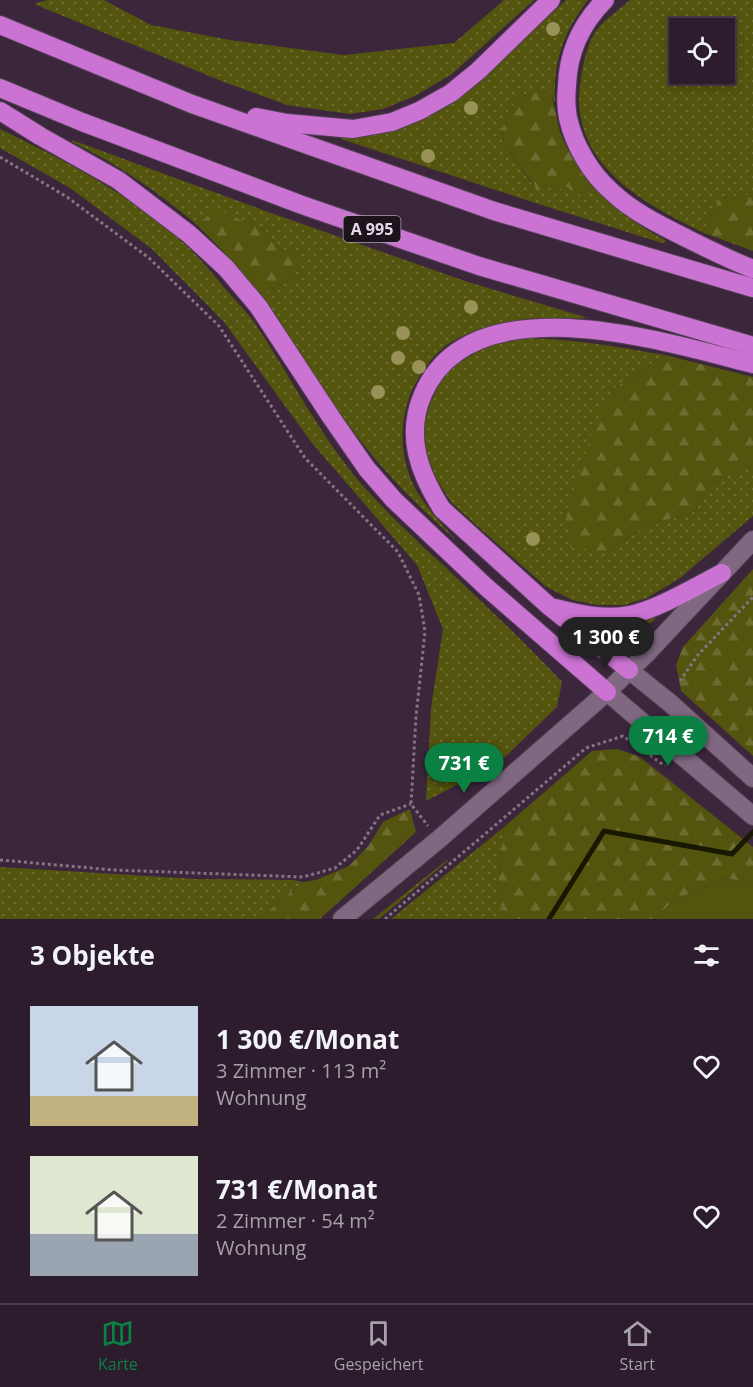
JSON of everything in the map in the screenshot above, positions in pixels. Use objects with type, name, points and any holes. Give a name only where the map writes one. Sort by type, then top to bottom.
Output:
[{"type":"highway","points":[[192,105],[287,123],[353,129],[392,122],[451,93],[478,71],[551,0]]},
{"type":"highway","points":[[605,0],[581,30],[572,50],[567,80],[568,117],[575,138],[589,166],[612,193],[650,220],[753,269]]},
{"type":"highway","points":[[0,25],[192,105],[494,211],[753,288]]},
{"type":"highway","name":"A 995","points":[[0,88],[124,138],[313,209],[479,266],[753,346]]},
{"type":"highway","points":[[0,111],[118,180],[189,234],[226,268],[258,306],[367,469],[394,500],[485,586],[607,692]]},
{"type":"highway","points":[[629,670],[550,607],[442,509],[423,475],[416,453],[414,433],[422,394],[437,370],[451,356],[465,347],[486,337],[510,330],[541,327],[576,328],[648,338],[753,364]]},
{"type":"highway","points":[[550,607],[596,616],[629,615],[651,609],[722,573]]},
{"type":"main road","points":[[342,919],[438,840],[607,692],[648,652],[753,540]]},
{"type":"main road","points":[[629,670],[670,703],[753,777]]},
{"type":"main road","points":[[607,692],[752,815]]},
{"type":"path","points":[[0,157],[67,197],[149,258],[219,326],[305,458],[398,552],[419,595],[425,631],[416,717],[411,804],[438,840]]},
{"type":"path","points":[[680,681],[697,656],[753,597]]},
{"type":"path","points":[[385,919],[586,748],[623,736]]},
{"type":"path","points":[[0,860],[114,870],[303,876],[335,868],[357,850],[380,815],[411,804]]},
{"type":"green space","points":[[47,0],[104,0],[151,25],[230,40],[344,55],[454,43],[504,0],[534,0],[452,74],[415,96],[383,109],[350,114],[287,105],[224,82],[34,4]]},
{"type":"green space","points":[[566,0],[588,0],[572,24],[561,48],[556,74],[555,103],[550,93],[541,91],[517,98],[502,128],[504,144],[533,185],[589,191],[590,183],[625,214],[666,242],[662,243],[532,202],[341,139],[341,136],[493,68]]},
{"type":"green space","points":[[630,0],[753,0],[753,195],[719,198],[704,233],[656,208],[633,192],[613,175],[597,156],[585,133],[579,108],[581,78],[592,39],[599,27]]},
{"type":"green space","points":[[541,91],[550,93],[564,141],[590,183],[589,191],[584,195],[572,194],[569,188],[565,187],[563,190],[555,186],[539,192],[504,144],[502,128],[517,98]]},
{"type":"green space","points":[[0,129],[74,167],[122,196],[188,247],[254,322],[334,449],[365,488],[562,682],[557,707],[505,757],[480,773],[426,801],[431,708],[443,629],[417,565],[312,443],[224,322],[152,249],[70,188],[0,148]]},
{"type":"green space","points":[[72,140],[468,282],[588,318],[527,319],[481,329],[443,348],[419,377],[405,412],[403,449],[407,468],[423,501],[456,540],[427,514],[362,443],[260,294],[295,278],[298,257],[277,246],[264,230],[216,210],[197,225],[137,179]]},
{"type":"green space","points":[[753,195],[753,251],[704,233],[719,198]]},
{"type":"green space","points":[[216,209],[264,230],[277,246],[299,257],[295,278],[260,294],[197,225]]},
{"type":"green space","points":[[511,338],[608,345],[665,355],[613,389],[605,552],[646,526],[695,511],[708,486],[738,469],[753,466],[753,516],[680,578],[647,598],[624,605],[597,605],[572,600],[545,586],[451,502],[437,480],[426,454],[424,425],[430,403],[451,367],[489,345]]},
{"type":"green space","points":[[665,355],[753,377],[753,466],[738,470],[709,485],[695,511],[646,526],[605,552],[570,547],[566,513],[591,435],[613,389]]},
{"type":"green space","points":[[753,569],[753,756],[681,691],[676,665],[683,647]]},
{"type":"green space","points":[[653,614],[656,618],[620,652],[586,624],[603,625]]},
{"type":"green space","points":[[618,749],[640,757],[753,847],[753,885],[726,878],[673,901],[655,919],[507,919],[497,897],[504,827],[592,751]]},
{"type":"green space","points":[[410,809],[416,832],[320,919],[258,919],[303,882],[316,880],[349,866],[369,845],[383,822]]},
{"type":"green space","points":[[504,827],[497,897],[507,919],[391,919]]},
{"type":"green space","points":[[447,860],[379,919],[373,919]]},
{"type":"green space","points":[[0,867],[196,879],[303,882],[258,919],[0,919]]},
{"type":"green space","points":[[726,878],[753,885],[753,919],[655,919],[673,901]]},
{"type":"waterway","points":[[549,919],[604,831],[732,854],[753,832]]}]
